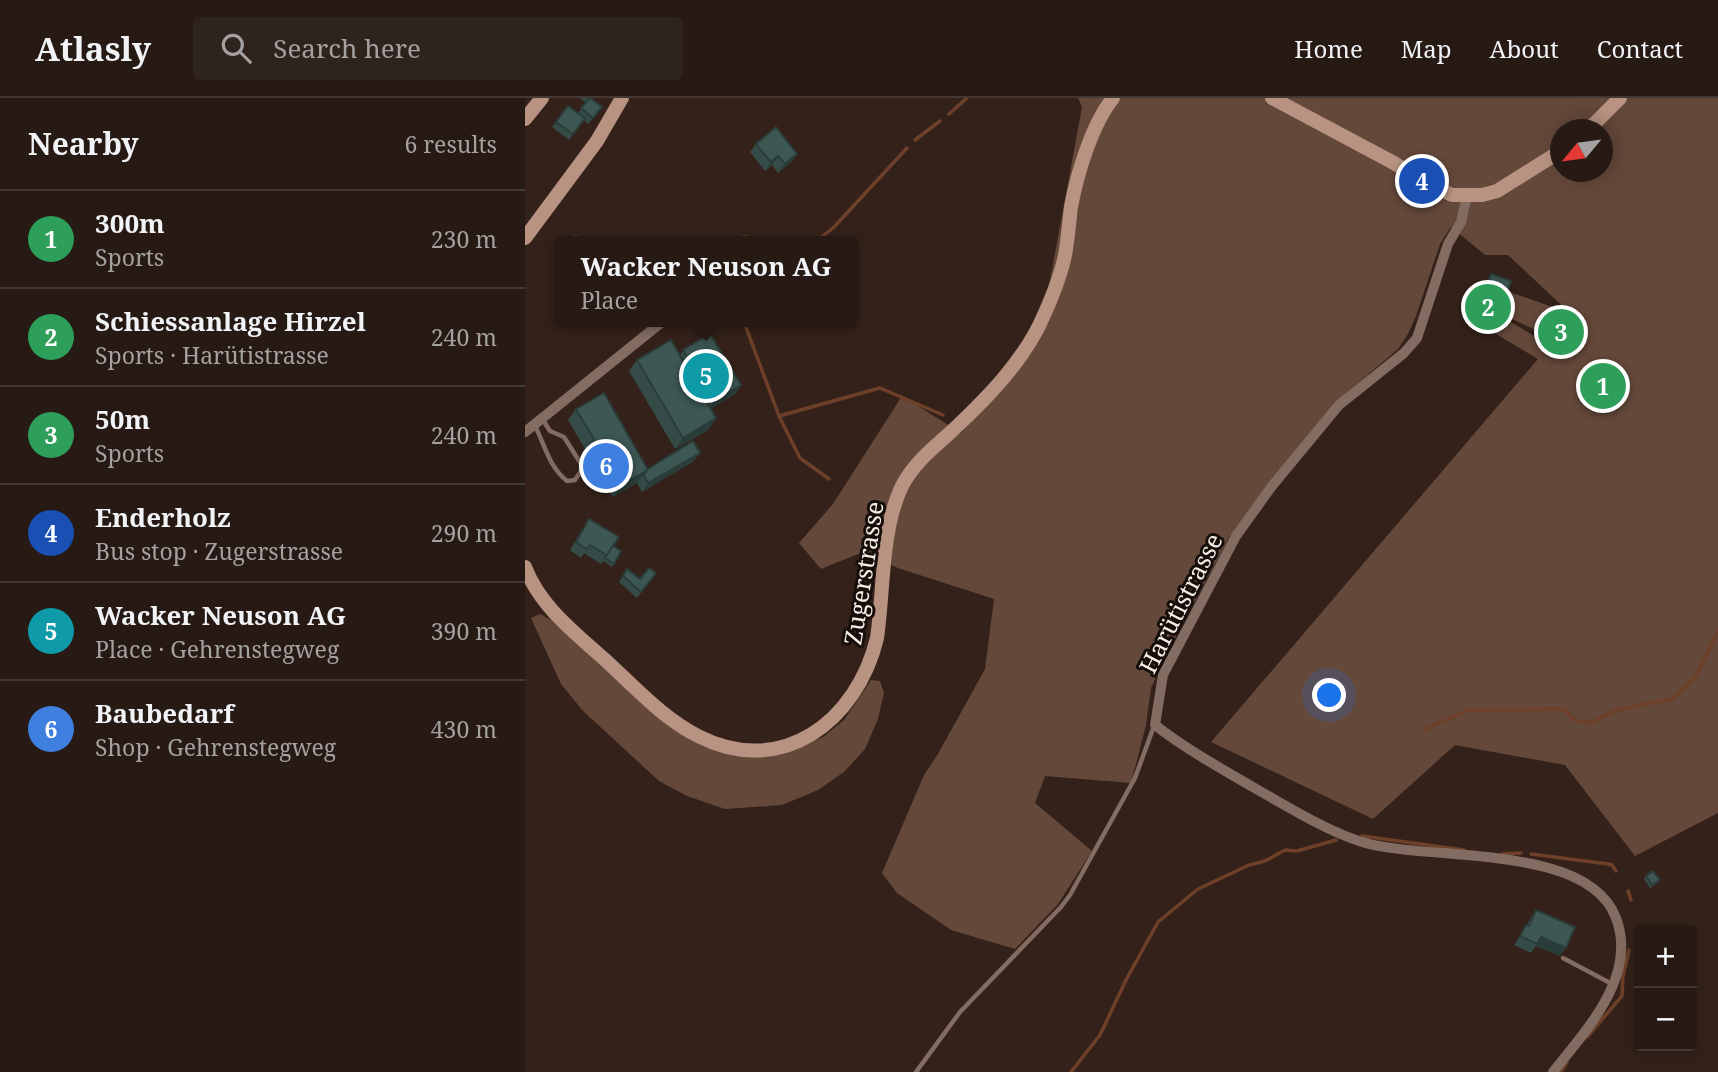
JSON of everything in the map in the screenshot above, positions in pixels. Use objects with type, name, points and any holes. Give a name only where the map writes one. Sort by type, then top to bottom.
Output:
[{"type":"main road","points":[[525,119],[542,98]]},
{"type":"main road","points":[[525,239],[597,141],[622,98]]},
{"type":"main road","name":"Zugerstrasse","points":[[525,567],[538,594],[547,605],[660,710],[695,735],[723,746],[765,749],[797,742],[825,725],[855,694],[873,655],[891,522],[903,485],[921,458],[1015,364],[1035,334],[1061,275],[1072,206],[1084,161],[1104,109],[1113,98]]},
{"type":"main road","points":[[1272,98],[1432,186],[1452,194],[1467,196],[1497,191],[1550,157]]},
{"type":"main road","points":[[1599,119],[1620,98]]},
{"type":"street","name":"Harütistrasse","points":[[1155,725],[1163,675],[1236,536],[1272,486],[1339,405],[1404,353],[1417,338],[1448,244],[1461,222],[1467,196]]},
{"type":"street","points":[[525,432],[656,327]]},
{"type":"street","points":[[1155,725],[1199,757],[1338,834],[1385,847],[1538,865],[1582,880],[1609,904],[1619,927],[1621,954],[1606,1002],[1553,1072]]},
{"type":"lane","points":[[539,423],[564,437],[580,464],[579,476],[575,480],[567,481],[559,475],[544,449],[539,423]]},
{"type":"lane","name":"Harütistrasse","points":[[916,1072],[960,1012],[1070,895],[1135,778],[1155,725]]},
{"type":"lane","points":[[1563,958],[1613,985]]},
{"type":"shaded area","points":[[1078,98],[1718,98],[1718,813],[1635,856],[1565,765],[1455,745],[1373,819],[1211,742],[1538,359],[1491,331],[1500,316],[1550,345],[1555,339],[1501,314],[1507,291],[1570,313],[1508,255],[1485,255],[1451,227],[1440,244],[1416,316],[1398,349],[1336,402],[1269,482],[1230,536],[1151,688],[1146,725],[1131,783],[1045,776],[1035,803],[1092,851],[1058,904],[1015,949],[951,930],[897,893],[882,873],[924,775],[985,669],[994,599],[898,568],[863,552],[821,569],[799,543],[833,504],[902,396],[961,433],[1008,383],[1040,335],[1082,107]]},
{"type":"shaded area","points":[[540,614],[551,620],[667,725],[694,742],[729,754],[804,745],[823,737],[844,720],[871,680],[880,681],[884,693],[878,719],[865,749],[844,772],[818,790],[782,805],[725,809],[687,796],[659,781],[583,711],[561,684],[531,618]]},
{"type":"building","points":[[590,98],[602,107],[593,118],[581,108]]},
{"type":"building","points":[[568,106],[585,118],[573,134],[556,122]]},
{"type":"building","points":[[776,127],[797,154],[785,164],[778,156],[771,162],[756,144]]},
{"type":"building","points":[[1491,274],[1511,281],[1494,321],[1475,310],[1486,291]]},
{"type":"building","points":[[710,334],[741,385],[714,401],[683,350]]},
{"type":"building","points":[[671,340],[716,418],[683,438],[637,360]]},
{"type":"building","points":[[604,393],[648,470],[621,485],[576,409]]},
{"type":"building","points":[[693,441],[700,453],[648,483],[643,474],[648,469]]},
{"type":"building","points":[[589,519],[619,537],[607,555],[590,545],[587,549],[576,542]]},
{"type":"building","points":[[613,546],[621,551],[614,564],[605,558]]},
{"type":"building","points":[[649,568],[656,573],[641,592],[623,576],[627,569],[640,579]]},
{"type":"building","points":[[1653,871],[1660,880],[1652,885],[1646,876]]},
{"type":"building","points":[[1536,910],[1575,927],[1566,948],[1541,937],[1537,944],[1520,936],[1526,925],[1529,926]]},
{"type":"waterway","points":[[949,114],[967,98]]},
{"type":"waterway","points":[[915,140],[940,121]]},
{"type":"waterway","points":[[823,236],[907,148]]},
{"type":"waterway","points":[[746,327],[779,416],[800,458],[829,479]]},
{"type":"waterway","points":[[779,416],[880,388],[943,415]]},
{"type":"waterway","points":[[1424,730],[1468,710],[1564,709],[1574,720],[1591,723],[1616,710],[1672,699],[1695,678],[1718,631]]},
{"type":"waterway","points":[[1362,836],[1464,850]]},
{"type":"waterway","points":[[1071,1072],[1100,1035],[1158,922],[1198,889],[1249,865],[1265,861],[1285,850],[1297,851],[1336,840]]},
{"type":"waterway","points":[[1502,854],[1521,853]]},
{"type":"waterway","points":[[1531,854],[1608,864],[1616,871]]},
{"type":"waterway","points":[[1628,891],[1631,900]]},
{"type":"waterway","points":[[1587,1037],[1622,996],[1629,950]]},
{"type":"waterway","points":[[1561,1072],[1567,1062]]},
{"type":"place","name":"Enderholz","points":[[1422,181]]},
{"type":"place","name":"Schiessanlage Hirzel","points":[[1488,307]]},
{"type":"place","name":"50m","points":[[1561,332]]},
{"type":"place","name":"Wacker Neuson AG","points":[[706,376]]},
{"type":"place","name":"300m","points":[[1603,386]]},
{"type":"place","name":"Baubedarf","points":[[606,466]]}]
